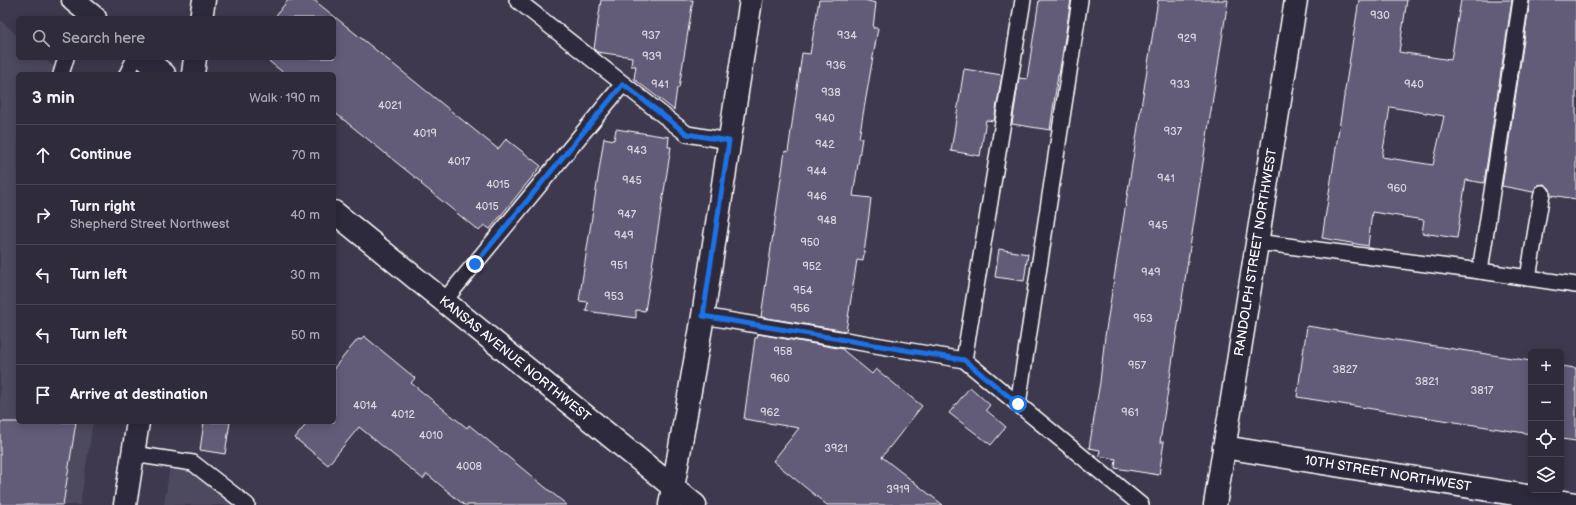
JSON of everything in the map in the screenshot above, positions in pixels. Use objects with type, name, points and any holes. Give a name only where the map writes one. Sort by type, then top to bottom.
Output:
[{"type":"street","points":[[73,0],[92,16]]},
{"type":"street","points":[[201,16],[204,0]]},
{"type":"street","points":[[672,496],[703,316],[751,0]]},
{"type":"street","name":"RANDOLPH STREET NORTHWEST","points":[[1215,505],[1296,0]]},
{"type":"street","points":[[146,60],[162,72]]},
{"type":"street","points":[[193,72],[195,60]]},
{"type":"street","name":"KANSAS AVENUE NORTHWEST","points":[[336,214],[444,301],[672,496],[695,505]]},
{"type":"street","points":[[125,505],[138,424]]},
{"type":"street","name":"10TH STREET NORTHWEST","points":[[1224,447],[1573,504]]},
{"type":"lane","points":[[517,0],[687,134],[729,141]]},
{"type":"lane","points":[[964,360],[1023,0]]},
{"type":"lane","points":[[1018,404],[1080,0]]},
{"type":"lane","points":[[1480,271],[1521,0]]},
{"type":"lane","points":[[62,72],[65,60]]},
{"type":"lane","points":[[128,72],[134,60]]},
{"type":"lane","points":[[444,301],[623,84]]},
{"type":"lane","points":[[1528,278],[1542,193]]},
{"type":"lane","points":[[1257,242],[1576,285]]},
{"type":"lane","points":[[703,316],[964,360],[1141,505]]},
{"type":"lane","points":[[133,454],[193,463],[247,505]]},
{"type":"shaded area","points":[[0,20],[16,34],[16,60],[46,60],[61,72],[16,72],[16,424],[93,424],[80,505],[0,505]]},
{"type":"shaded area","points":[[170,465],[195,469],[240,505],[164,505]]},
{"type":"building","points":[[288,0],[314,0],[334,16],[276,16]]},
{"type":"building","points":[[601,0],[693,0],[674,110],[634,79],[636,66],[631,66],[632,57],[597,52],[594,49]]},
{"type":"building","points":[[819,0],[864,0],[876,3],[873,28],[878,28],[859,138],[862,138],[853,196],[871,198],[863,261],[857,260],[846,331],[761,317],[785,151],[788,152],[802,53],[810,54]]},
{"type":"building","points":[[1039,0],[1071,0],[1050,130],[1012,124],[1019,78],[1027,79]]},
{"type":"building","points":[[1158,0],[1228,0],[1160,442],[1164,442],[1159,475],[1115,468],[1116,459],[1099,456],[1100,450],[1089,448],[1100,382],[1105,336]]},
{"type":"building","points":[[1359,0],[1407,0],[1399,52],[1451,60],[1461,0],[1512,0],[1484,183],[1466,180],[1457,238],[1422,233],[1424,220],[1372,212],[1368,246],[1322,238]],"holes":[[[1390,107],[1444,116],[1433,165],[1382,157]]]},
{"type":"building","points":[[1530,0],[1576,0],[1576,199],[1551,195],[1550,189],[1544,184],[1538,185],[1533,192],[1502,186]]},
{"type":"building","points":[[336,18],[498,149],[506,139],[541,166],[490,229],[484,225],[479,231],[336,114],[336,72],[282,72],[268,60],[336,60]]},
{"type":"building","points":[[964,69],[1002,75],[994,121],[986,120],[980,156],[951,151]]},
{"type":"building","points":[[616,129],[669,137],[668,147],[671,147],[645,311],[636,310],[636,318],[586,311],[588,302],[579,301],[604,138],[614,140]]},
{"type":"building","points":[[999,249],[1028,254],[1024,281],[995,277]]},
{"type":"building","points":[[1307,326],[1528,361],[1528,434],[1297,397]]},
{"type":"building","points":[[758,334],[843,349],[872,374],[876,369],[922,406],[882,457],[943,505],[827,505],[773,461],[799,428],[744,419],[755,338],[757,338]]},
{"type":"building","points":[[364,336],[415,378],[411,383],[467,428],[469,425],[567,505],[464,505],[427,474],[423,479],[359,427],[328,465],[295,438],[306,424],[336,424],[336,366],[358,339],[361,340]]},
{"type":"building","points":[[1564,366],[1576,368],[1576,441],[1564,439]]},
{"type":"building","points":[[970,387],[990,405],[986,410],[1006,427],[991,445],[949,413]]},
{"type":"building","points":[[0,422],[16,422],[16,424],[76,424],[63,505],[0,505]]},
{"type":"building","points":[[204,424],[230,424],[225,454],[200,450]]},
{"type":"route","points":[[475,264],[623,84],[687,134],[729,141],[703,316],[964,360],[1018,404]]}]
